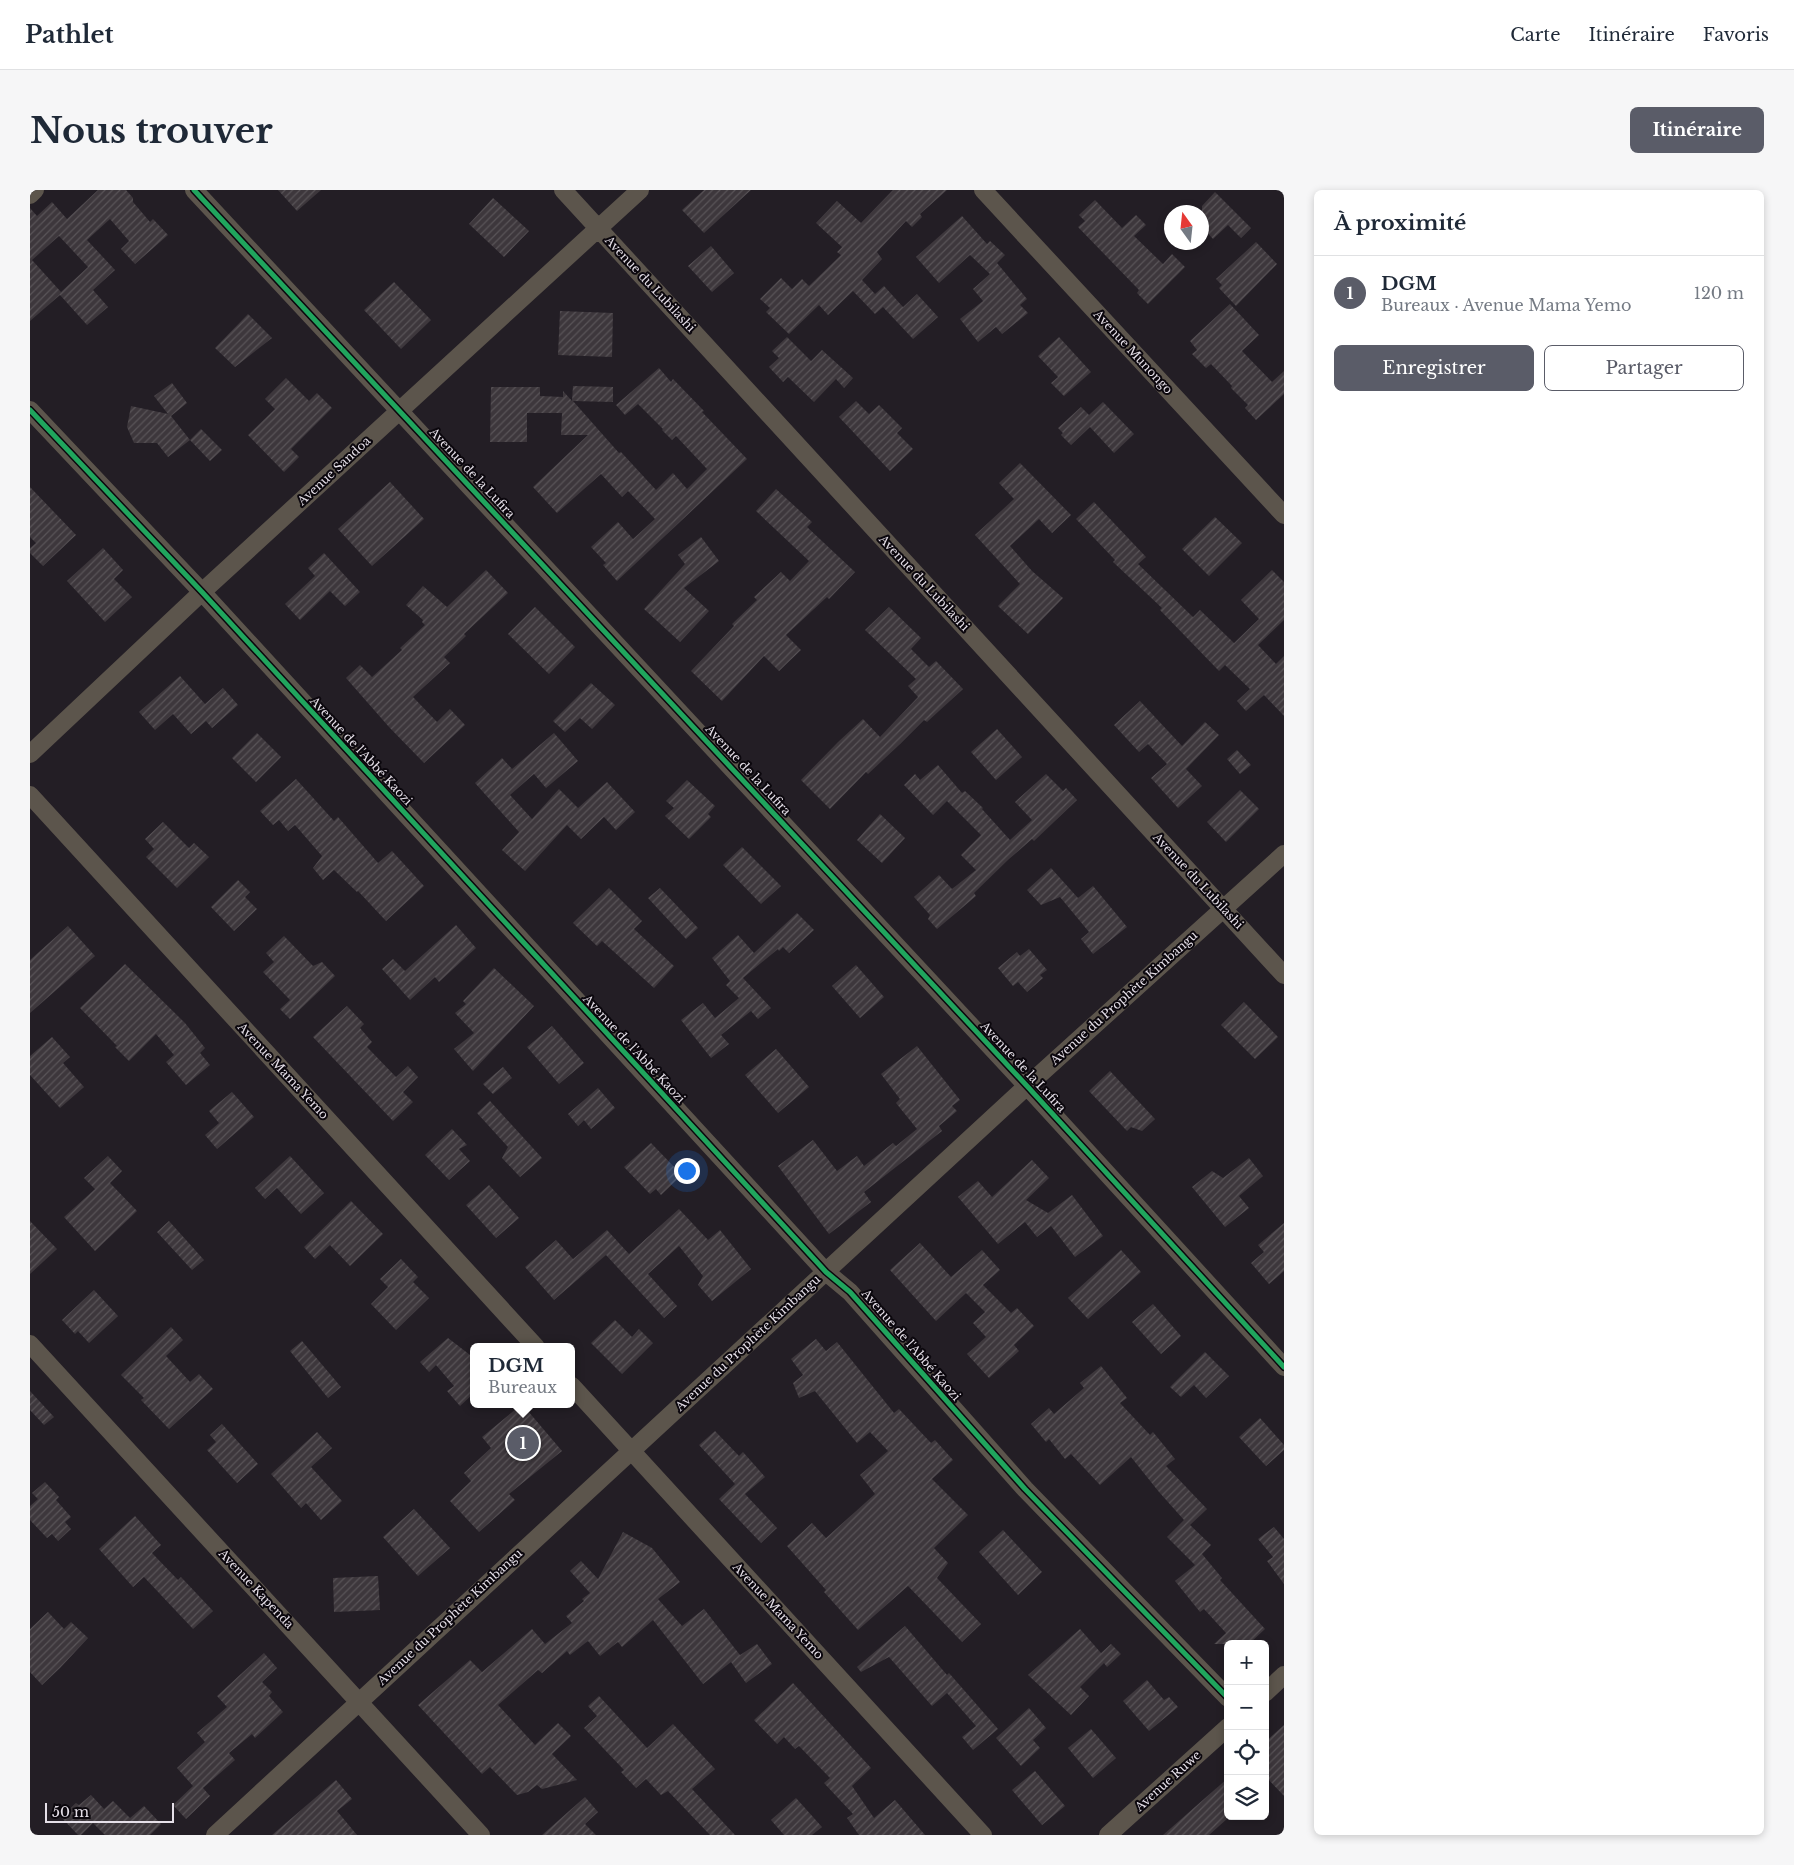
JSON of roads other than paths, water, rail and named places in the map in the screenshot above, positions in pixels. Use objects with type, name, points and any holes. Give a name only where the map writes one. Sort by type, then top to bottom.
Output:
[{"type":"street","points":[[30,195],[35,190]]},
{"type":"street","name":"Avenue de la Lufira","points":[[194,190],[1027,1086],[1284,1367]]},
{"type":"street","name":"Avenue du Lubilashi","points":[[563,190],[1284,975]]},
{"type":"street","name":"Avenue Sandoa","points":[[30,754],[202,592],[640,190]]},
{"type":"street","name":"Avenue Munongo","points":[[983,190],[1284,515]]},
{"type":"street","name":"Avenue de l'Abbé Kaozi","points":[[30,410],[202,592],[826,1272],[850,1292],[1025,1490],[1224,1694]]},
{"type":"street","name":"Avenue Mama Yemo","points":[[30,795],[532,1343]]},
{"type":"street","name":"Avenue du Prophète Kimbangu","points":[[215,1835],[1027,1086],[1284,854]]},
{"type":"street","name":"Avenue Kapenda","points":[[30,1344],[481,1835]]},
{"type":"street","name":"Avenue Mama Yemo","points":[[575,1389],[983,1835]]},
{"type":"street","points":[[1269,1689],[1284,1675]]},
{"type":"street","name":"Avenue Ruwe","points":[[1108,1835],[1225,1730]]},
{"type":"place","name":"DGM","points":[[523,1443]]}]
